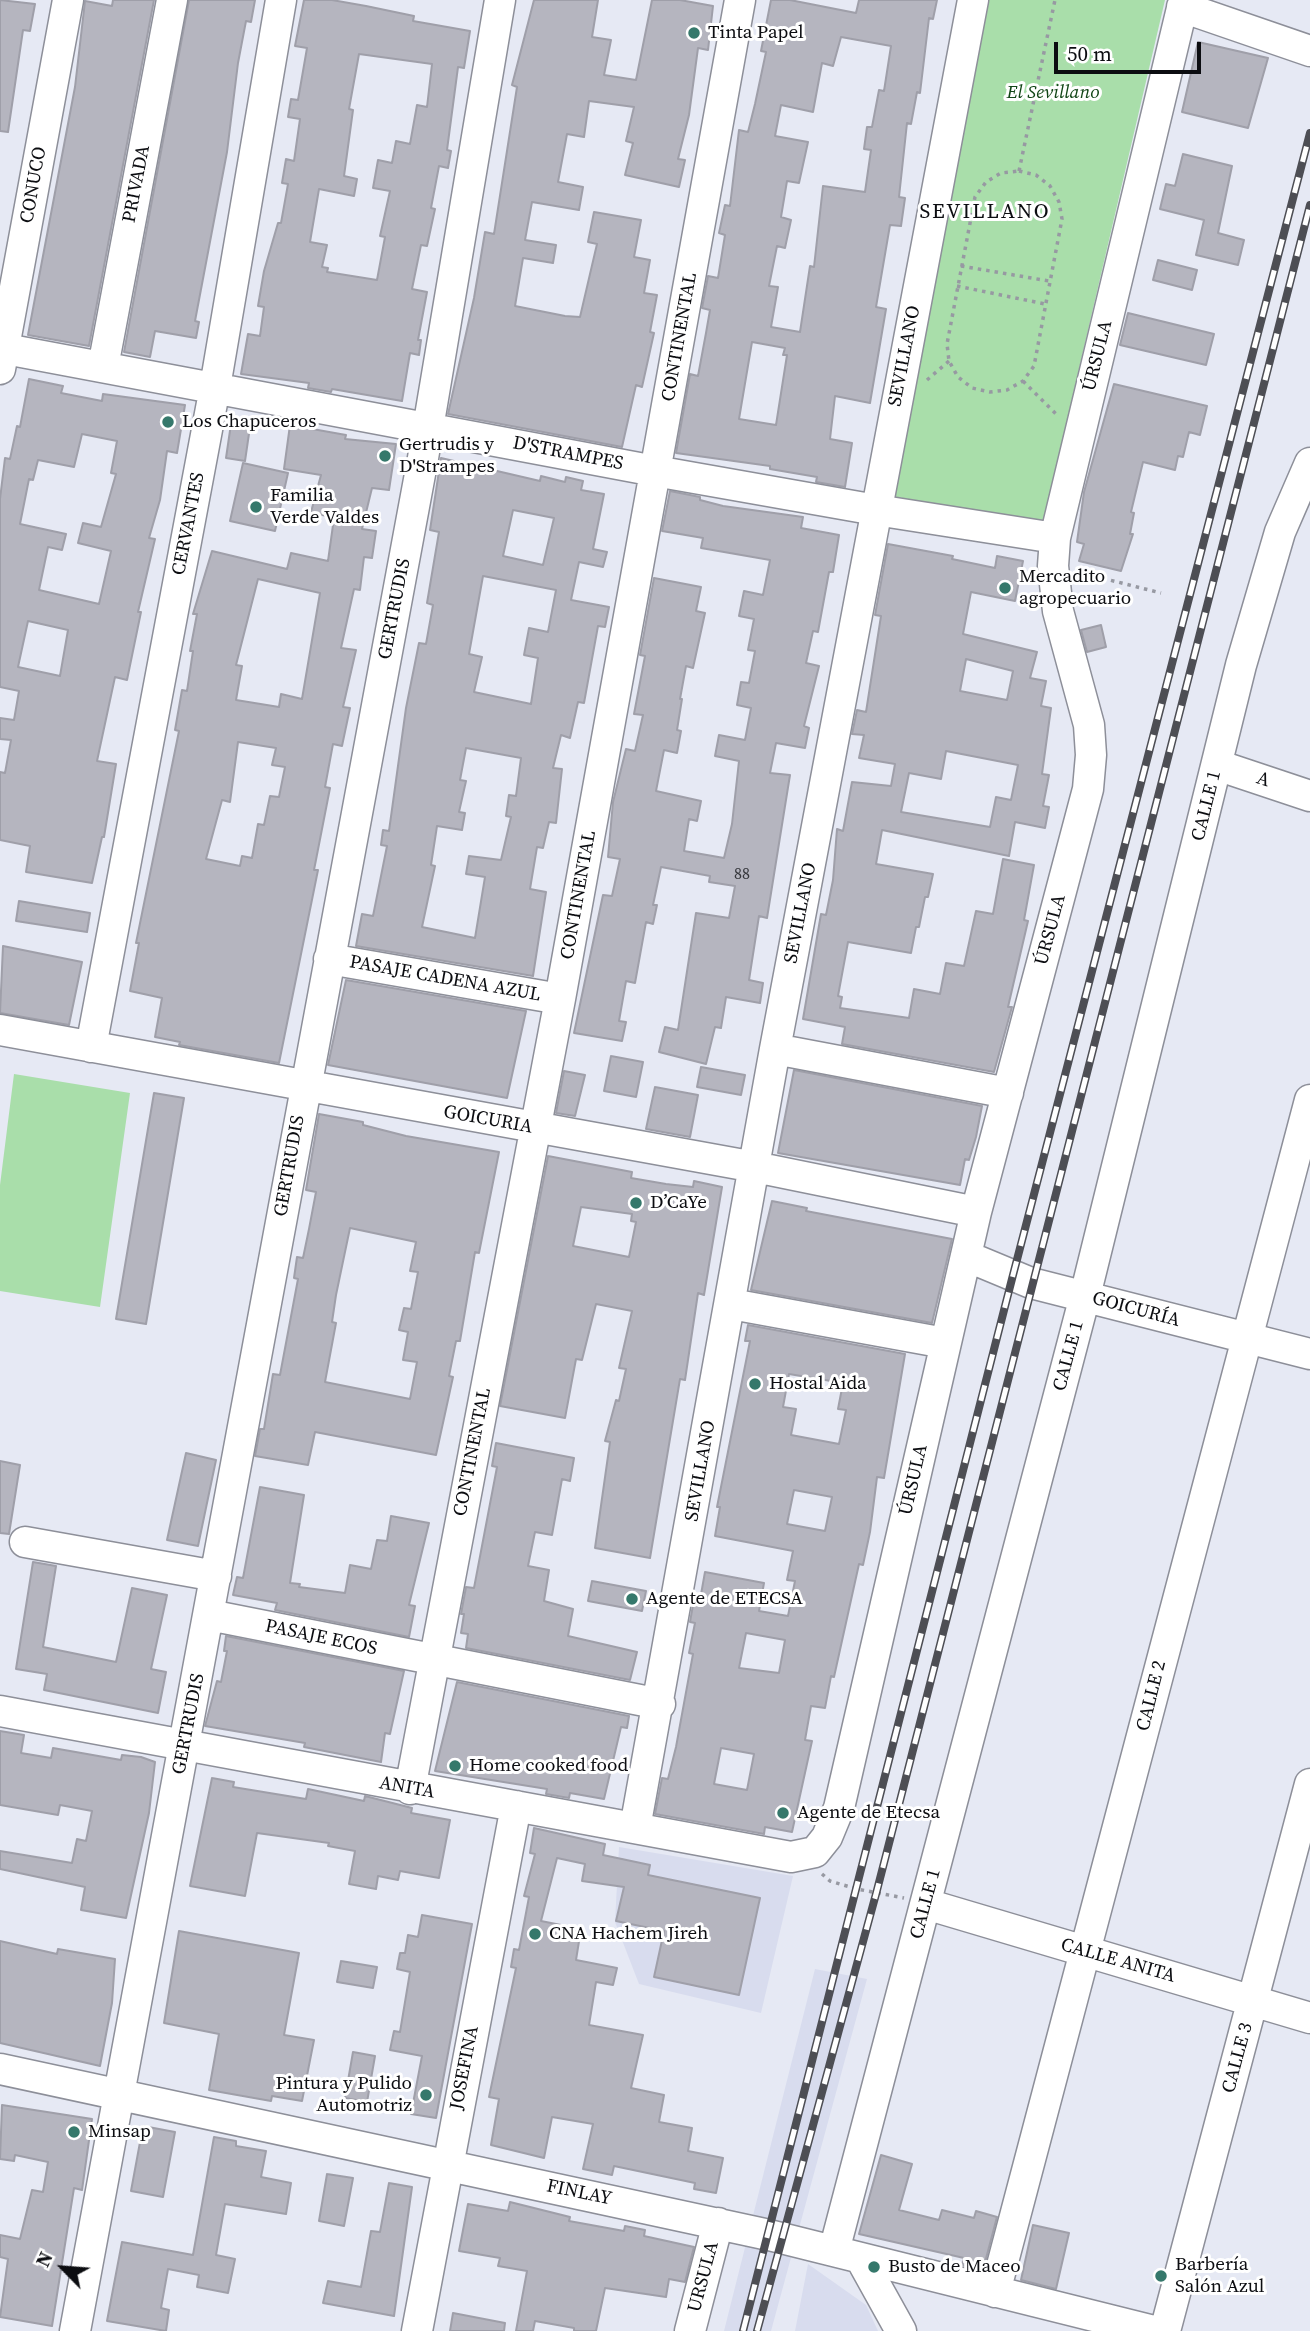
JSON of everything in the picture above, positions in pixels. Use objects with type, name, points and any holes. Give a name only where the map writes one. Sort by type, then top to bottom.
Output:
[{"type":"street","name":"CONUCO","points":[[1,355],[68,0]]},
{"type":"street","name":"PRIVADA","points":[[103,367],[172,0]]},
{"type":"street","name":"CERVANTES","points":[[91,1047],[215,387],[281,0]]},
{"type":"street","name":"GERTRUDIS","points":[[79,2330],[119,2095],[429,427],[499,0]]},
{"type":"street","name":"CONTINENTAL","points":[[410,1789],[560,999],[740,0]]},
{"type":"street","name":"SEVILLANO","points":[[635,1828],[660,1704],[775,1049],[973,0]]},
{"type":"street","points":[[1183,3],[1310,51]]},
{"type":"street","name":"ÚRSULA","points":[[815,1852],[827,1837],[839,1808],[976,1212],[1088,789],[1091,755],[1089,725],[1058,611],[1054,552],[1078,436],[1183,3]]},
{"type":"street","name":"D'STRAMPES","points":[[1,355],[103,367],[876,510],[1054,552]]},
{"type":"street","name":"CALLE 1","points":[[848,2255],[926,1904],[1085,1296],[1217,765],[1279,532],[1310,463]]},
{"type":"street","name":"A","points":[[1217,765],[1310,796]]},
{"type":"street","name":"PASAJE CADENA AZUL","points":[[329,959],[560,999]]},
{"type":"street","name":"GOICURIA","points":[[0,1030],[755,1167],[976,1212]]},
{"type":"street","points":[[775,1049],[1008,1093]]},
{"type":"street","name":"CALLE 2","points":[[995,2292],[1087,1952],[1244,1339],[1310,1101]]},
{"type":"street","name":"GOICURÍA","points":[[966,1256],[1031,1283],[1310,1354]]},
{"type":"street","points":[[731,1304],[945,1343]]},
{"type":"street","points":[[25,1542],[216,1576]]},
{"type":"street","name":"PASAJE ECOS","points":[[209,1615],[660,1704]]},
{"type":"street","name":"ANITA","points":[[0,1711],[410,1789],[791,1857],[815,1852]]},
{"type":"street","name":"CALLE 3","points":[[1165,2331],[1310,1784]]},
{"type":"street","name":"JOSEFINA","points":[[417,2331],[516,1806]]},
{"type":"street","name":"CALLE ANITA","points":[[926,1904],[1310,2018]]},
{"type":"street","name":"FINLAY","points":[[0,2069],[718,2223],[1154,2331]]},
{"type":"street","name":"URSULA","points":[[690,2331],[718,2223]]},
{"type":"street","points":[[848,2255],[901,2331]]},
{"type":"path","points":[[1018,171],[1055,0]]},
{"type":"path","points":[[1018,171],[1036,175],[1050,186],[1059,202],[1062,219],[1034,366],[1023,381],[1007,390],[989,392],[972,388],[958,377],[949,362],[947,344],[961,266],[975,197],[986,182],[1001,173],[1018,171]]},
{"type":"path","points":[[961,266],[1050,282]]},
{"type":"path","points":[[957,286],[1045,304]]},
{"type":"path","points":[[1023,381],[1078,436]]},
{"type":"path","points":[[1054,552],[1161,593]]},
{"type":"path","points":[[815,1852],[818,1868],[830,1881],[926,1904]]},
{"type":"shaded area","points":[[619,1847],[793,1876],[761,2013],[639,1984],[615,1922]]},
{"type":"shaded area","points":[[815,1969],[867,1979],[771,2331],[724,2331]]},
{"type":"shaded area","points":[[808,2264],[866,2305],[878,2331],[795,2331]]},
{"type":"green space","name":"El Sevillano","points":[[982,0],[1165,0],[1043,523],[886,495]]},
{"type":"green space","points":[[14,1074],[130,1093],[100,1307],[0,1291],[0,1185]]},
{"type":"building","points":[[0,0],[35,4],[30,31],[23,30],[8,132],[0,131]]},
{"type":"building","points":[[113,0],[154,0],[89,346],[28,335],[75,87],[85,1],[112,6]]},
{"type":"building","points":[[189,0],[255,0],[251,22],[246,21],[238,63],[227,152],[195,321],[199,322],[196,338],[155,331],[150,357],[124,352]]},
{"type":"building","points":[[304,0],[332,0],[366,6],[414,16],[413,21],[470,31],[464,68],[458,67],[447,150],[451,151],[448,168],[439,166],[431,208],[435,209],[427,246],[421,245],[412,289],[427,292],[418,340],[421,340],[419,355],[410,353],[402,401],[332,389],[331,392],[308,388],[309,383],[241,374],[248,334],[260,336],[264,307],[258,306],[264,271],[278,223],[281,223],[288,184],[282,183],[286,159],[294,161],[300,119],[288,117],[291,99],[298,100],[307,48],[295,46]],"holes":[[[359,54],[432,64],[427,107],[417,105],[410,144],[396,141],[392,163],[378,160],[373,188],[390,191],[380,236],[385,237],[377,280],[327,272],[328,268],[322,267],[327,245],[310,242],[319,189],[354,196],[357,179],[344,176],[353,110],[349,109]]]},
{"type":"building","points":[[534,0],[598,0],[592,37],[611,40],[604,75],[636,80],[652,0],[680,0],[713,6],[708,50],[698,48],[689,115],[678,159],[685,160],[679,187],[625,175],[633,143],[626,141],[634,107],[589,101],[584,137],[567,134],[558,182],[583,187],[579,210],[532,202],[525,240],[556,245],[553,263],[523,258],[515,306],[565,316],[580,317],[597,244],[588,242],[594,212],[641,220],[634,257],[650,260],[644,293],[657,295],[650,332],[654,333],[642,387],[636,385],[622,447],[448,414],[474,298],[485,232],[494,234],[517,87],[512,85]]},
{"type":"building","points":[[771,0],[790,0],[856,13],[859,0],[937,0],[933,19],[929,18],[920,93],[917,92],[911,124],[907,123],[899,197],[905,198],[901,226],[890,225],[876,307],[886,309],[870,403],[835,396],[830,439],[852,443],[845,487],[816,482],[817,477],[770,469],[770,466],[676,453],[690,374],[698,376],[710,310],[702,308],[708,276],[718,278],[725,235],[719,233],[725,205],[730,206],[739,130],[748,132],[755,104],[766,52],[761,51]],"holes":[[[841,37],[891,46],[884,91],[879,90],[872,127],[867,127],[864,149],[871,150],[865,192],[823,186],[814,267],[810,266],[800,332],[771,327],[778,287],[769,286],[777,246],[785,248],[791,220],[781,217],[787,181],[799,183],[808,142],[775,136],[781,105],[813,112],[822,63],[833,66]],[[752,342],[785,348],[783,355],[787,355],[776,425],[739,419]]]},
{"type":"building","points":[[1198,42],[1268,58],[1248,128],[1182,112]]},
{"type":"building","points":[[1183,154],[1232,166],[1218,233],[1244,240],[1238,265],[1196,255],[1204,220],[1160,209],[1166,184],[1175,186]]},
{"type":"building","points":[[1158,260],[1197,270],[1192,290],[1153,280]]},
{"type":"building","points":[[1128,313],[1214,334],[1206,365],[1120,345]]},
{"type":"building","points":[[29,379],[63,386],[61,393],[102,401],[103,394],[185,405],[177,453],[167,451],[160,500],[149,538],[155,539],[138,612],[141,612],[127,680],[115,677],[97,761],[116,764],[104,837],[92,883],[26,872],[30,846],[0,840],[0,772],[5,773],[11,740],[0,739],[0,718],[14,720],[19,691],[0,687],[0,499],[5,458],[10,459],[17,426],[20,427]],"holes":[[[82,434],[117,441],[111,473],[116,474],[101,527],[83,523],[78,543],[111,551],[99,604],[39,590],[48,547],[62,550],[66,534],[20,524],[29,479],[33,480],[38,460],[74,467]],[[28,621],[68,630],[60,676],[18,667]]]},
{"type":"building","points":[[1114,384],[1207,406],[1200,435],[1189,432],[1183,457],[1178,456],[1175,470],[1143,462],[1131,512],[1134,513],[1130,534],[1133,534],[1121,571],[1079,561],[1084,544],[1077,542],[1084,492]]},
{"type":"building","points":[[232,417],[251,420],[245,461],[226,458]]},
{"type":"building","points":[[290,425],[346,435],[345,439],[396,444],[389,490],[372,488],[362,529],[376,531],[372,558],[364,557],[360,590],[354,589],[341,648],[356,650],[343,707],[350,708],[342,746],[333,744],[325,787],[330,788],[314,870],[318,870],[279,1063],[179,1045],[180,1042],[155,1037],[162,998],[130,991],[139,943],[136,943],[179,731],[175,730],[182,690],[187,691],[193,651],[190,651],[197,614],[193,614],[212,551],[287,569],[291,553],[328,561],[334,518],[311,512],[321,475],[284,469]],"holes":[[[258,579],[320,593],[302,699],[281,694],[279,707],[236,700],[242,666],[236,665]],[[238,742],[276,748],[272,765],[285,767],[279,797],[270,796],[264,825],[258,824],[252,858],[242,856],[240,866],[206,859],[222,800],[230,802]]]},
{"type":"building","points":[[441,458],[540,481],[541,476],[565,482],[566,477],[583,481],[581,490],[604,494],[593,549],[607,552],[603,567],[579,562],[571,600],[609,607],[605,627],[598,626],[584,703],[578,702],[570,738],[561,735],[553,768],[562,769],[556,823],[549,822],[543,848],[537,847],[530,889],[546,892],[533,976],[356,946],[362,914],[373,916],[387,846],[381,845],[383,830],[389,831],[406,708],[419,643],[426,644],[433,605],[427,603],[439,532],[430,530]],"holes":[[[513,510],[554,518],[543,565],[503,556]],[[483,576],[556,590],[548,632],[529,628],[524,655],[538,658],[531,704],[474,692],[482,657],[469,654]],[[466,748],[521,758],[516,796],[509,795],[506,816],[511,817],[501,860],[469,856],[466,874],[485,877],[475,938],[422,927],[435,866],[431,865],[437,826],[462,830],[465,813],[459,812],[466,781],[460,780]]]},
{"type":"building","points":[[243,463],[288,473],[275,531],[230,521]]},
{"type":"building","points":[[670,491],[700,497],[700,500],[723,506],[803,517],[801,528],[839,535],[818,632],[813,631],[806,663],[819,666],[804,726],[809,728],[805,748],[776,743],[770,773],[790,775],[767,918],[759,916],[749,980],[763,983],[760,1003],[726,997],[721,1028],[715,1027],[706,1064],[659,1052],[665,1027],[678,1030],[696,913],[729,918],[735,886],[709,882],[710,876],[661,867],[653,905],[657,905],[653,924],[646,922],[635,983],[626,981],[619,1021],[626,1022],[622,1041],[574,1033],[603,895],[612,896],[620,859],[608,857],[613,802],[626,749],[635,751],[643,715],[634,714],[645,656],[640,655],[654,578],[701,587],[696,611],[705,613],[693,668],[686,666],[680,699],[677,730],[681,731],[677,753],[664,750],[656,791],[701,801],[697,821],[689,819],[684,851],[724,858],[732,824],[739,761],[715,756],[719,735],[745,740],[751,708],[737,705],[741,682],[749,683],[755,651],[748,650],[754,619],[739,616],[744,591],[763,595],[770,560],[701,548],[703,538],[662,531]]},
{"type":"building","points":[[888,544],[953,556],[952,559],[995,568],[997,556],[1023,561],[1015,601],[971,592],[963,634],[1037,652],[1030,678],[1046,681],[1041,706],[1051,708],[1042,774],[1049,775],[1043,806],[1049,807],[1045,828],[1015,822],[1009,856],[882,830],[876,864],[933,874],[928,897],[925,897],[911,953],[848,942],[838,996],[842,997],[840,1008],[909,1018],[914,989],[940,994],[946,963],[964,966],[976,911],[993,914],[1003,859],[1034,865],[1024,920],[1028,921],[1008,1007],[1012,1007],[994,1072],[842,1044],[845,1027],[803,1019],[821,914],[826,915],[833,880],[837,829],[843,831],[852,782],[891,786],[895,764],[859,758],[864,735],[852,734],[857,710],[866,712],[881,616],[875,615]],"holes":[[[966,659],[1013,671],[1007,700],[960,691]],[[946,751],[1018,765],[1011,800],[996,797],[990,827],[901,812],[909,773],[941,779]]]},
{"type":"building","points":[[1101,625],[1106,647],[1087,652],[1081,630]]},
{"type":"building","points":[[19,901],[90,913],[87,932],[16,921]]},
{"type":"building","points":[[3,946],[82,962],[69,1025],[0,1013]]},
{"type":"building","points":[[346,980],[526,1011],[507,1098],[328,1065]]},
{"type":"building","points":[[611,1056],[643,1062],[636,1097],[604,1091]]},
{"type":"building","points":[[701,1067],[745,1075],[741,1095],[697,1087]]},
{"type":"building","points":[[794,1070],[982,1106],[976,1137],[969,1160],[965,1159],[960,1185],[778,1153]]},
{"type":"building","points":[[564,1071],[585,1075],[575,1116],[556,1113]]},
{"type":"building","points":[[655,1087],[698,1095],[690,1137],[646,1129]]},
{"type":"building","points":[[154,1093],[184,1098],[146,1324],[116,1319]]},
{"type":"building","points":[[319,1114],[363,1122],[363,1125],[406,1136],[499,1152],[479,1253],[475,1252],[460,1341],[456,1341],[449,1376],[453,1377],[436,1455],[315,1432],[308,1465],[255,1456],[260,1429],[264,1429],[273,1374],[280,1375],[298,1279],[294,1278],[297,1257],[303,1258],[309,1229],[316,1192],[306,1190]],"holes":[[[350,1228],[416,1242],[410,1271],[418,1272],[411,1309],[404,1308],[399,1330],[408,1332],[403,1360],[417,1362],[410,1399],[325,1382],[336,1323],[332,1322],[336,1295]]]},
{"type":"building","points":[[548,1156],[632,1172],[631,1178],[693,1187],[694,1181],[722,1187],[704,1295],[698,1293],[685,1380],[680,1379],[650,1558],[595,1548],[610,1442],[605,1441],[616,1400],[619,1401],[626,1369],[619,1368],[632,1311],[596,1304],[582,1360],[576,1359],[565,1418],[500,1406]],"holes":[[[581,1207],[632,1214],[631,1221],[636,1222],[629,1257],[573,1246]]]},
{"type":"building","points":[[772,1201],[807,1208],[806,1211],[952,1239],[932,1323],[751,1290]]},
{"type":"building","points":[[748,1325],[905,1354],[884,1478],[877,1477],[863,1565],[859,1564],[834,1677],[831,1676],[825,1708],[811,1706],[805,1740],[812,1741],[792,1832],[765,1827],[764,1834],[655,1814],[662,1778],[668,1779],[676,1747],[693,1654],[689,1653],[695,1623],[690,1622],[694,1599],[700,1600],[705,1572],[764,1583],[759,1611],[788,1616],[795,1581],[787,1580],[793,1551],[715,1536],[720,1507],[717,1507],[750,1341],[745,1341]],"holes":[[[789,1374],[843,1383],[838,1409],[846,1410],[839,1444],[791,1435],[796,1409],[783,1407]],[[794,1490],[832,1497],[825,1531],[787,1524]],[[746,1633],[785,1640],[779,1673],[739,1668]],[[721,1748],[754,1754],[747,1790],[714,1784]]]},
{"type":"building","points":[[496,1443],[574,1458],[570,1481],[562,1479],[552,1535],[535,1532],[528,1566],[549,1570],[544,1601],[573,1609],[568,1636],[637,1652],[630,1680],[466,1648],[468,1634],[461,1633],[464,1614],[461,1614],[466,1587],[474,1588],[497,1467],[492,1466]]},
{"type":"building","points":[[186,1453],[216,1460],[198,1546],[167,1540]]},
{"type":"building","points":[[0,1461],[20,1465],[9,1534],[0,1533]]},
{"type":"building","points":[[260,1487],[304,1495],[290,1583],[300,1584],[299,1587],[345,1593],[350,1565],[371,1569],[377,1540],[387,1541],[391,1516],[429,1523],[409,1605],[415,1606],[409,1637],[275,1610],[277,1603],[233,1595],[237,1577],[243,1578]]},
{"type":"building","points":[[33,1562],[56,1566],[43,1647],[116,1662],[132,1588],[167,1595],[151,1669],[166,1672],[158,1713],[44,1690],[47,1674],[16,1669]]},
{"type":"building","points":[[592,1581],[646,1591],[642,1611],[588,1601]]},
{"type":"building","points":[[226,1636],[404,1671],[390,1734],[385,1733],[381,1762],[304,1747],[305,1743],[205,1726],[217,1681],[221,1682],[227,1651],[224,1651]]},
{"type":"building","points":[[457,1682],[629,1716],[627,1728],[621,1727],[604,1799],[570,1793],[569,1798],[546,1794],[547,1789],[435,1771]]},
{"type":"building","points":[[0,1731],[24,1735],[21,1753],[51,1758],[53,1748],[121,1760],[122,1755],[141,1757],[155,1762],[149,1813],[126,1918],[81,1910],[85,1887],[0,1869],[0,1851],[72,1863],[77,1839],[86,1841],[92,1811],[60,1805],[58,1815],[0,1805]]},
{"type":"building","points":[[212,1778],[234,1782],[233,1787],[306,1799],[308,1789],[364,1801],[365,1796],[412,1808],[411,1813],[450,1820],[439,1878],[400,1871],[398,1880],[378,1876],[376,1889],[349,1884],[355,1851],[328,1846],[329,1843],[257,1833],[245,1896],[190,1886]]},
{"type":"building","points":[[534,1828],[605,1844],[603,1855],[650,1865],[648,1875],[760,1898],[739,1995],[654,1977],[664,1931],[616,1921],[624,1887],[582,1881],[585,1864],[557,1858],[541,1921],[581,1929],[576,1960],[617,1968],[613,1985],[596,1982],[589,2025],[643,2035],[631,2088],[664,2095],[659,2122],[692,2128],[688,2151],[723,2158],[716,2193],[694,2189],[695,2183],[614,2166],[612,2175],[583,2169],[593,2124],[552,2117],[544,2158],[491,2145],[499,2099],[489,2097],[516,1968],[511,1967],[514,1949],[519,1950],[529,1897],[524,1896],[535,1854],[530,1853]]},
{"type":"building","points":[[422,1915],[472,1924],[436,2118],[411,2114],[422,2056],[390,2050],[394,2031],[400,2032],[410,1972],[397,1969],[400,1953],[405,1953],[408,1935],[418,1937]]},
{"type":"building","points":[[179,1931],[299,1953],[284,2035],[314,2040],[302,2101],[272,2096],[271,2101],[209,2090],[219,2034],[164,2023]]},
{"type":"building","points":[[0,1941],[57,1954],[58,1949],[115,1959],[112,2003],[100,2066],[0,2043]]},
{"type":"building","points":[[341,1961],[377,1967],[373,1988],[337,1982]]},
{"type":"building","points":[[353,2052],[375,2056],[367,2102],[345,2098]]},
{"type":"building","points":[[2,2105],[92,2119],[82,2190],[74,2188],[52,2326],[0,2317],[8,2259],[0,2257],[0,2235],[20,2239],[32,2190],[43,2192],[48,2162],[15,2155],[14,2161],[0,2159]]},
{"type":"building","points":[[143,2126],[175,2132],[163,2197],[131,2191]]},
{"type":"building","points":[[214,2137],[236,2141],[236,2146],[266,2151],[261,2177],[291,2183],[286,2214],[225,2204],[216,2255],[235,2259],[228,2293],[197,2287],[199,2275],[168,2269],[161,2308],[169,2310],[166,2331],[107,2321],[122,2242],[193,2255]]},
{"type":"building","points":[[881,2155],[912,2164],[899,2210],[939,2220],[942,2210],[974,2218],[976,2211],[997,2217],[983,2270],[962,2265],[964,2258],[859,2234]]},
{"type":"building","points":[[327,2174],[353,2178],[344,2226],[319,2221]]},
{"type":"building","points":[[389,2183],[412,2187],[394,2316],[323,2303],[328,2281],[361,2287],[371,2231],[380,2232]]},
{"type":"building","points":[[510,2202],[570,2217],[569,2221],[624,2231],[625,2226],[645,2230],[644,2236],[694,2247],[685,2282],[669,2279],[666,2297],[605,2288],[596,2331],[574,2331],[574,2328],[535,2321],[533,2331],[516,2331],[527,2271],[498,2266],[500,2258],[459,2251],[468,2204],[508,2211]]},
{"type":"building","points":[[1033,2225],[1069,2233],[1056,2289],[1021,2280]]},
{"type":"building","points":[[453,2313],[505,2323],[504,2331],[450,2331]]},
{"type":"railway","points":[[743,2331],[1013,1275],[1310,133]]},
{"type":"railway","points":[[757,2331],[876,1894],[1310,205]]},
{"type":"place","name":"Tinta Papel","points":[[694,33]]},
{"type":"place","name":"Los Chapuceros","points":[[168,422]]},
{"type":"place","name":"Gertrudis y D'Strampes","points":[[385,456]]},
{"type":"place","name":"Familia Verde Valdes","points":[[256,507]]},
{"type":"place","name":"Mercadito agropecuario","points":[[1005,588]]},
{"type":"place","name":"D’CaYe","points":[[636,1203]]},
{"type":"place","name":"Hostal Aida","points":[[755,1384]]},
{"type":"place","name":"Agente de ETECSA","points":[[632,1599]]},
{"type":"place","name":"Home cooked food","points":[[455,1766]]},
{"type":"place","name":"Agente de Etecsa","points":[[783,1813]]},
{"type":"place","name":"CNA Hachem Jireh","points":[[535,1934]]},
{"type":"place","name":"Pintura y Pulido Automotriz","points":[[426,2095]]},
{"type":"place","name":"Minsap","points":[[74,2132]]},
{"type":"place","name":"Busto de Maceo","points":[[874,2267]]},
{"type":"place","name":"Barbería Salón Azul","points":[[1161,2276]]},
{"type":"district","name":"SEVILLANO","points":[[985,213]]}]
